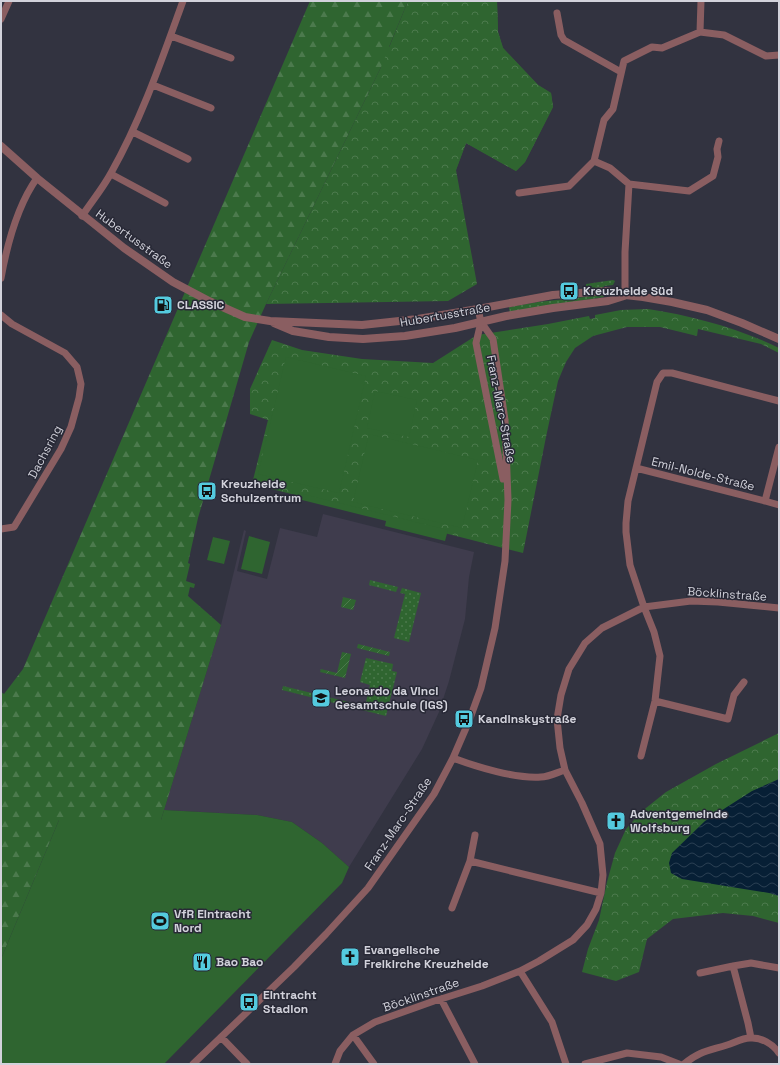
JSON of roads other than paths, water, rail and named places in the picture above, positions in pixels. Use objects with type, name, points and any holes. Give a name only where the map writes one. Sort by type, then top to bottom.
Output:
[{"type":"street","points":[[1,19],[9,1]]},
{"type":"street","points":[[82,216],[111,174],[133,132],[153,85],[183,1]]},
{"type":"street","points":[[700,32],[701,1]]},
{"type":"street","points":[[557,13],[560,36],[564,40],[621,72]]},
{"type":"street","points":[[519,193],[568,186],[594,161],[604,120],[613,108],[624,61],[652,47],[662,48],[700,32],[724,36],[766,56],[779,55]]},
{"type":"street","points":[[171,36],[231,58]]},
{"type":"street","points":[[153,85],[211,108]]},
{"type":"street","points":[[133,132],[188,159]]},
{"type":"street","points":[[594,161],[610,168],[629,184],[689,191],[713,176],[718,157],[718,141]]},
{"type":"street","name":"Hubertusstraße","points":[[1,146],[82,216],[124,248],[173,282],[209,301],[245,317],[270,322],[293,331],[329,337],[363,339],[405,336],[546,309],[608,301],[625,295]]},
{"type":"street","points":[[111,174],[165,203]]},
{"type":"street","points":[[1,278],[14,225],[29,188],[37,178]]},
{"type":"street","points":[[625,295],[625,252],[629,184]]},
{"type":"street","name":"Hubertusstraße","points":[[270,322],[362,324],[418,319],[553,295],[607,291],[672,302],[707,310],[779,338]]},
{"type":"street","name":"Franz-Marc-Straße","points":[[193,1064],[326,934],[368,888],[434,794],[453,758],[469,721],[481,688],[495,628],[505,561],[508,500],[505,420],[493,339],[481,322],[478,309]]},
{"type":"street","name":"Dachsring","points":[[1,315],[12,324],[65,353],[77,367],[81,384],[79,398],[71,427],[61,448],[14,527],[1,529]]},
{"type":"street","name":"Franz-Marc-Straße","points":[[481,322],[476,343],[508,500]]},
{"type":"street","name":"Emil-Nolde-Straße","points":[[641,756],[655,701],[660,656],[654,632],[630,565],[626,532],[628,501],[657,382],[663,374],[672,373],[779,401]]},
{"type":"street","name":"Emil-Nolde-Straße","points":[[765,501],[779,447]]},
{"type":"street","name":"Emil-Nolde-Straße","points":[[636,468],[779,505]]},
{"type":"street","name":"Böcklinstraße","points":[[335,1064],[340,1051],[353,1035],[375,1022],[434,1000],[482,986],[520,971],[574,940],[587,925],[596,909],[601,893],[603,875],[600,844],[582,803],[565,770],[560,748],[557,719],[561,695],[569,669],[585,643],[602,628],[644,606],[691,601],[779,608]]},
{"type":"street","points":[[655,701],[728,719],[734,695],[744,682]]},
{"type":"street","points":[[453,758],[526,778],[543,777],[565,770]]},
{"type":"street","points":[[452,908],[470,861],[475,835]]},
{"type":"street","points":[[470,861],[601,893]]},
{"type":"street","points":[[700,973],[751,963],[779,968]]},
{"type":"street","points":[[733,966],[748,1023],[750,1038]]},
{"type":"street","points":[[520,971],[552,1022],[566,1064]]},
{"type":"street","points":[[441,999],[475,1064]]},
{"type":"street","points":[[353,1035],[374,1064]]},
{"type":"street","points":[[221,1037],[247,1064]]},
{"type":"street","points":[[684,1064],[692,1057],[703,1052],[750,1038],[762,1039],[775,1047],[779,1053]]},
{"type":"street","points":[[585,1064],[627,1053],[662,1057],[679,1064]]},
{"type":"water","points":[[779,779],[779,896],[769,893],[682,879],[671,873],[669,863],[672,853],[705,821],[752,791]]},
{"type":"place","name":"Kreuzheide Süd","points":[[569,291]]},
{"type":"place","name":"CLASSIC","points":[[163,305]]},
{"type":"place","name":"Kreuzheide Schulzentrum","points":[[207,491]]},
{"type":"place","name":"Leonardo da Vinci Gesamtschule (IGS)","points":[[321,698]]},
{"type":"place","name":"Kandinskystraße","points":[[464,719]]},
{"type":"place","name":"Adventgemeinde Wolfsburg","points":[[616,821]]},
{"type":"place","name":"VfR Eintracht Nord","points":[[160,921]]},
{"type":"place","name":"Evangelische Freikirche Kreuzheide","points":[[350,957]]},
{"type":"place","name":"Bao Bao","points":[[202,962]]},
{"type":"place","name":"Eintracht Stadion","points":[[249,1002]]}]
